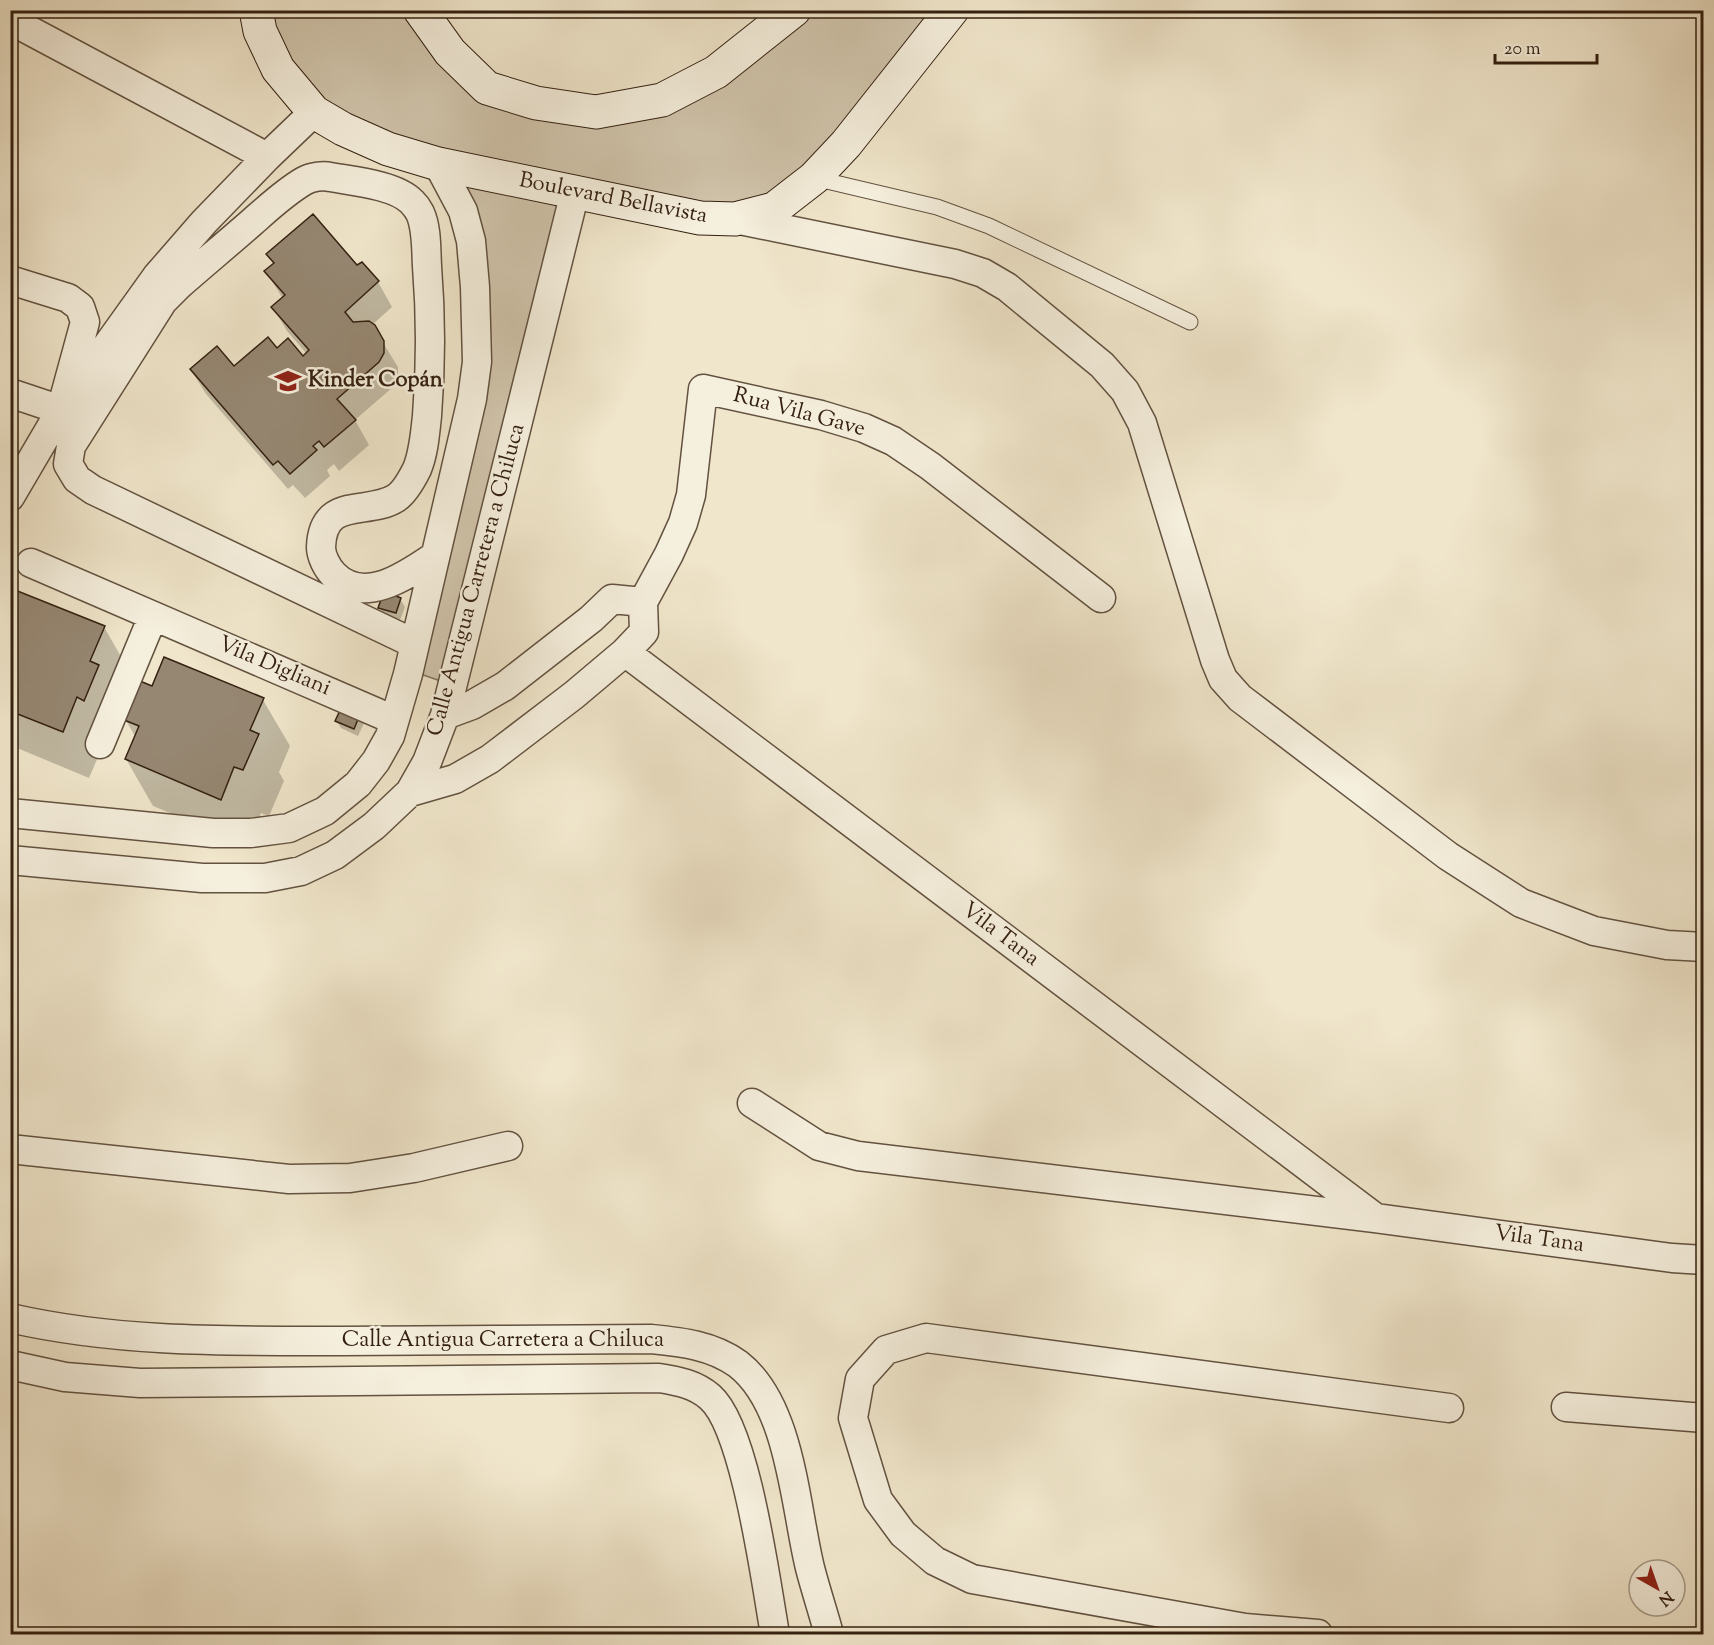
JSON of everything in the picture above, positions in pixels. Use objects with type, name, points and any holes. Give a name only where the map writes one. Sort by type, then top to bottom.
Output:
[{"type":"main road","name":"Boulevard Bellavista","points":[[256,10],[261,31],[278,69],[314,112],[343,129],[388,149],[438,164],[700,218],[735,219],[774,209],[814,178],[846,144],[952,10]]},
{"type":"main road","points":[[420,10],[450,52],[487,88],[536,103],[596,112],[662,100],[707,77],[794,10]]},
{"type":"main road","points":[[925,44],[926,10]]},
{"type":"street","points":[[10,20],[267,157]]},
{"type":"street","points":[[10,497],[61,410],[157,276],[204,222],[314,112]]},
{"type":"street","name":"Calle Antigua Carretera a Chiluca","points":[[10,813],[213,833],[251,833],[289,828],[325,811],[358,784],[376,761],[390,736],[408,674],[472,399],[477,362],[471,241],[463,211],[438,164]]},
{"type":"street","points":[[415,644],[93,490],[77,479],[68,465],[71,446],[163,301],[284,195],[307,179],[327,176],[394,190],[410,200],[420,213],[425,235],[430,302],[430,380],[425,439],[417,467],[408,485],[397,497],[384,503],[354,507],[339,512],[326,525],[321,548],[328,569],[339,580],[354,587],[369,588],[390,583],[405,576],[435,556]]},
{"type":"street","name":"Calle Antigua Carretera a Chiluca","points":[[10,860],[202,878],[265,878],[301,871],[335,855],[374,826],[410,792],[428,762],[449,702],[574,192]]},
{"type":"street","points":[[735,219],[955,264],[984,273],[1007,288],[1102,364],[1125,391],[1142,423],[1222,679],[1240,698],[1448,856],[1521,903],[1594,931],[1667,945],[1704,947]]},
{"type":"street","points":[[10,280],[68,298],[80,307],[85,322],[61,410]]},
{"type":"street","name":"Rua Vila Gave","points":[[643,602],[669,554],[686,514],[691,495],[703,389],[821,415],[864,428],[893,441],[930,466],[1101,598]]},
{"type":"street","points":[[10,393],[61,410]]},
{"type":"street","name":"Vila Digliani","points":[[31,563],[394,720]]},
{"type":"street","points":[[408,674],[449,702],[472,705],[505,686],[591,619],[612,599],[643,602],[644,632],[625,652],[574,695],[473,770],[455,779],[410,792]]},
{"type":"street","points":[[100,744],[153,616]]},
{"type":"street","name":"Vila Tana","points":[[625,652],[1375,1218]]},
{"type":"street","name":"Vila Tana","points":[[752,1103],[819,1146],[858,1156],[1375,1218],[1672,1258],[1704,1260]]},
{"type":"street","points":[[10,1149],[289,1179],[350,1178],[414,1168],[508,1146]]},
{"type":"street","name":"Calle Antigua Carretera a Chiluca","points":[[10,1318],[115,1336],[250,1341],[651,1339],[709,1348],[738,1365],[760,1388],[774,1413],[785,1445],[810,1569],[829,1635]]},
{"type":"street","points":[[1307,1634],[1245,1631],[972,1580],[935,1561],[903,1534],[878,1500],[853,1418],[860,1379],[886,1350],[926,1338],[1449,1408]]},
{"type":"street","name":"Calle Antigua Carretera a Chiluca","points":[[10,1365],[65,1377],[140,1383],[659,1378],[690,1384],[711,1398],[725,1419],[739,1451],[764,1571],[774,1635]]},
{"type":"street","points":[[1566,1407],[1704,1418]]},
{"type":"street","points":[[764,1571],[776,1584],[787,1587],[798,1582],[810,1569]]},
{"type":"lane","points":[[814,178],[937,207],[989,226],[1190,322]]},
{"type":"shaded area","points":[[256,11],[420,11],[487,88],[662,100],[794,11],[952,11],[846,144],[735,219],[438,164],[314,112]]},
{"type":"shaded area","points":[[438,168],[573,196],[452,685],[409,670],[435,554],[474,289]]},
{"type":"building","points":[[313,214],[357,265],[362,262],[379,281],[345,312],[353,322],[369,321],[375,325],[384,341],[384,353],[379,362],[337,399],[356,420],[324,447],[319,441],[313,446],[317,450],[290,474],[278,461],[273,465],[190,369],[217,346],[234,366],[268,337],[277,348],[288,338],[303,356],[309,350],[271,307],[285,295],[264,271],[274,263],[266,254]]},
{"type":"building","points":[[10,588],[105,626],[90,661],[99,665],[84,701],[77,697],[63,732],[10,711]]},
{"type":"building","points":[[384,591],[401,598],[396,613],[378,608]]},
{"type":"building","points":[[164,657],[264,698],[250,730],[259,734],[243,770],[234,767],[221,800],[125,759],[139,726],[124,720],[140,681],[152,686]]},
{"type":"building","points":[[343,704],[361,712],[354,729],[335,721]]},
{"type":"place","name":"Kinder Copán","points":[[288,381]]}]
